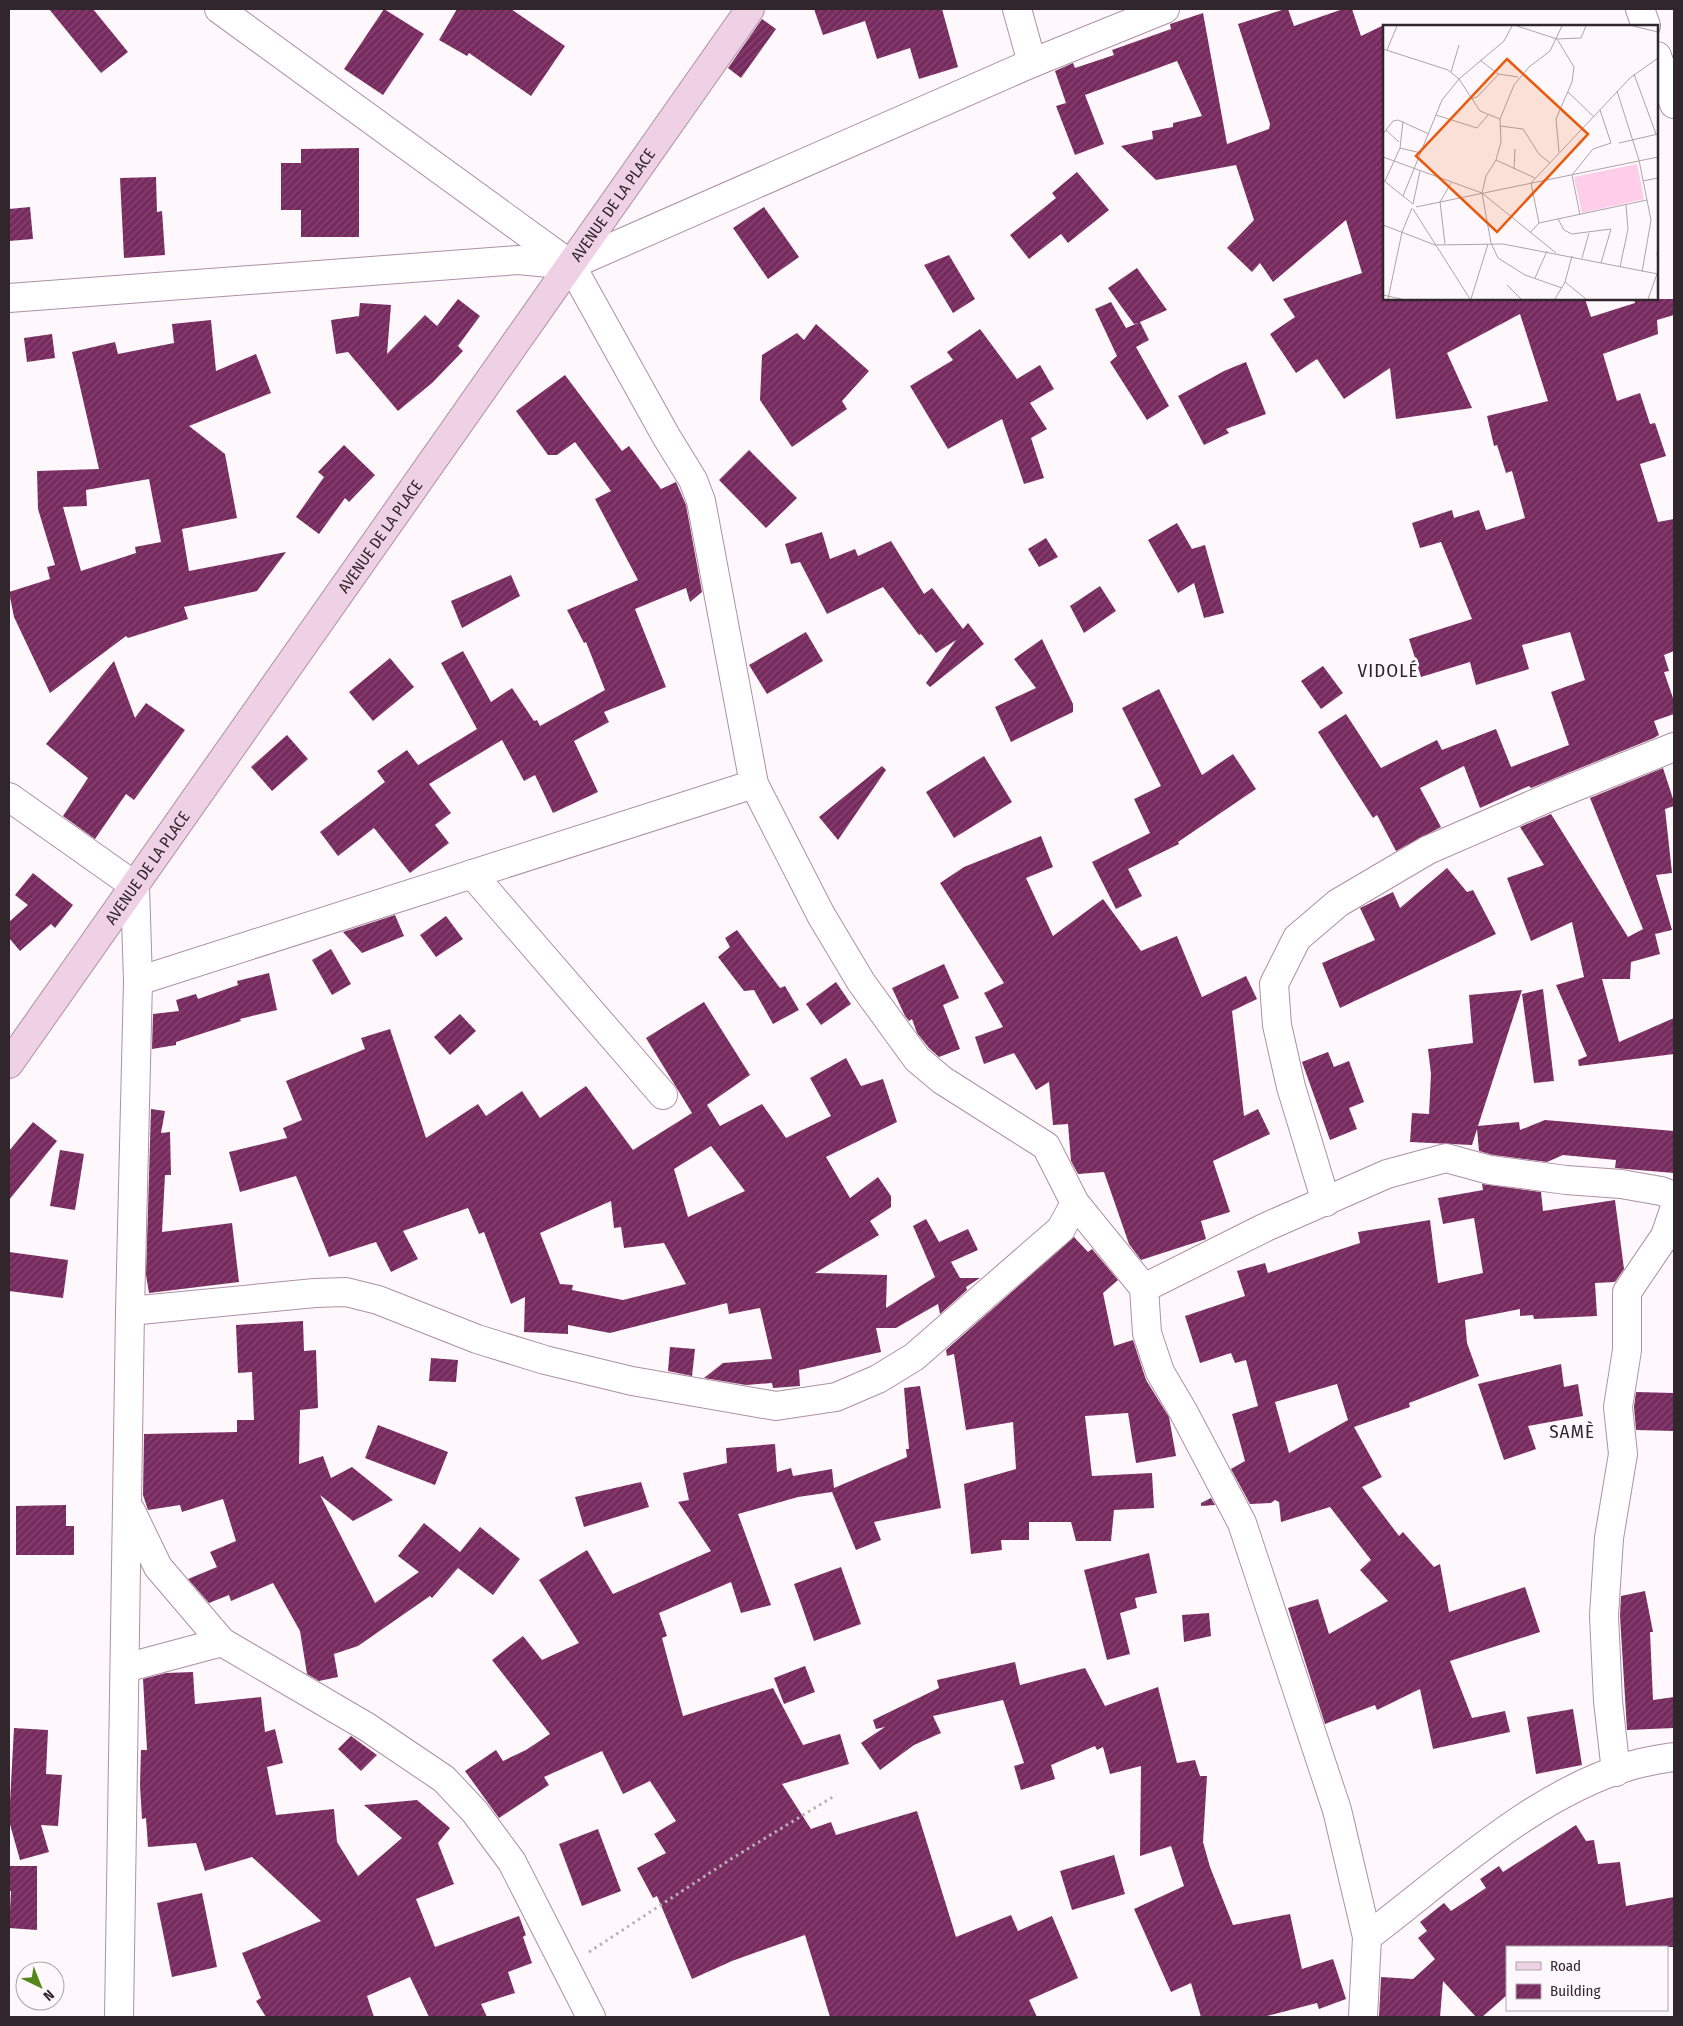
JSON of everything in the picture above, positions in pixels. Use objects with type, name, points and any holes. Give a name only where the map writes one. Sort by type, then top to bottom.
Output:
[{"type":"street","points":[[218,9],[571,265],[666,436],[682,461],[701,501],[754,784],[825,922],[861,982],[917,1059],[942,1080],[1046,1146],[1076,1203],[1144,1288],[1147,1333],[1160,1372],[1183,1411],[1242,1523],[1337,1810],[1367,1937],[1363,2017]]},
{"type":"street","name":"AVENUE DE LA PLACE","points":[[9,1064],[750,9]]},
{"type":"street","points":[[1017,9],[1032,63]]},
{"type":"street","points":[[9,298],[518,260],[571,265],[1032,63],[1165,9]]},
{"type":"street","points":[[1640,9],[1646,25]]},
{"type":"street","points":[[1658,58],[1673,95]]},
{"type":"street","points":[[1326,1202],[1291,1087],[1277,1025],[1274,984],[1297,938],[1338,903],[1428,850],[1550,797],[1674,747]]},
{"type":"street","points":[[138,981],[754,784]]},
{"type":"street","points":[[9,797],[134,886],[138,981],[130,1311],[118,2017]]},
{"type":"street","points":[[472,874],[663,1095]]},
{"type":"street","points":[[1144,1288],[1266,1226],[1326,1202],[1387,1174],[1446,1158],[1490,1170],[1566,1180],[1621,1184],[1661,1190],[1674,1196]]},
{"type":"street","points":[[130,1311],[315,1293],[346,1292],[378,1300],[477,1339],[545,1360],[632,1382],[776,1406],[836,1397],[878,1380],[914,1357],[1061,1229],[1076,1203]]},
{"type":"street","points":[[1616,1772],[1608,1700],[1604,1616],[1609,1538],[1624,1454],[1618,1407],[1627,1350],[1627,1292],[1665,1236],[1674,1210]]},
{"type":"street","points":[[128,1504],[158,1567],[222,1642],[366,1727],[444,1779],[475,1812],[512,1862],[591,2017]]},
{"type":"street","points":[[125,1668],[222,1642]]},
{"type":"street","points":[[1367,1937],[1522,1819],[1576,1788],[1633,1765],[1674,1757]]},
{"type":"path","points":[[565,1967],[731,1859],[836,1795]]},
{"type":"building","points":[[49,9],[93,9],[128,52],[101,73]]},
{"type":"building","points":[[384,9],[424,34],[383,95],[344,69]]},
{"type":"building","points":[[457,9],[511,9],[565,46],[531,96],[469,53],[467,56],[439,40]]},
{"type":"building","points":[[814,9],[942,9],[958,67],[919,79],[910,48],[877,59],[865,21],[823,35]]},
{"type":"building","points":[[1288,9],[1294,26],[1343,9],[1352,9],[1361,36],[1383,25],[1383,300],[1585,300],[1591,317],[1635,303],[1634,300],[1674,299],[1674,315],[1657,320],[1658,334],[1603,354],[1617,401],[1640,393],[1650,424],[1655,423],[1666,456],[1640,464],[1658,522],[1674,519],[1674,651],[1664,655],[1669,671],[1664,672],[1674,701],[1674,714],[1654,721],[1659,735],[1654,738],[1531,788],[1529,786],[1480,808],[1464,766],[1420,788],[1441,827],[1396,851],[1377,815],[1373,818],[1318,732],[1346,714],[1381,768],[1437,740],[1442,750],[1496,729],[1511,767],[1569,745],[1551,692],[1585,680],[1570,632],[1522,645],[1529,669],[1476,685],[1470,662],[1421,677],[1409,639],[1472,619],[1441,542],[1420,548],[1412,523],[1452,510],[1454,518],[1479,510],[1486,530],[1525,518],[1512,471],[1506,473],[1497,445],[1494,446],[1487,416],[1548,401],[1520,314],[1447,353],[1472,408],[1396,419],[1390,368],[1344,399],[1317,359],[1296,373],[1270,334],[1295,317],[1283,299],[1362,273],[1346,220],[1273,282],[1260,263],[1252,272],[1227,248],[1254,220],[1236,165],[1156,180],[1121,146],[1153,139],[1152,131],[1173,127],[1173,123],[1202,116],[1177,61],[1085,95],[1104,144],[1075,155],[1056,106],[1066,103],[1055,71],[1073,63],[1075,68],[1114,55],[1112,50],[1171,29],[1170,24],[1203,13],[1227,144],[1269,129],[1270,124],[1238,24]]},
{"type":"building","points":[[762,19],[776,29],[741,78],[728,68]]},
{"type":"building","points":[[359,148],[359,237],[301,237],[301,210],[281,210],[281,163],[301,163],[301,149]]},
{"type":"building","points":[[1077,172],[1109,210],[1068,243],[1061,234],[1029,259],[1010,235],[1056,198],[1052,193]]},
{"type":"building","points":[[156,177],[157,212],[162,211],[165,255],[124,258],[120,178]]},
{"type":"building","points":[[30,207],[33,239],[9,241],[9,209]]},
{"type":"building","points":[[764,207],[799,257],[768,279],[733,228]]},
{"type":"building","points":[[949,255],[975,299],[953,313],[924,265]]},
{"type":"building","points":[[1137,268],[1167,310],[1140,322],[1149,340],[1136,347],[1169,406],[1147,420],[1110,362],[1117,356],[1095,309],[1111,302],[1126,328],[1138,323],[1134,324],[1108,288]]},
{"type":"building","points":[[458,299],[480,316],[458,346],[463,351],[432,383],[398,411],[348,352],[336,354],[331,320],[359,316],[360,303],[391,305],[387,354],[425,315],[437,326]]},
{"type":"building","points":[[211,320],[216,371],[256,354],[271,393],[189,426],[225,454],[237,518],[182,529],[189,571],[286,552],[257,591],[184,607],[188,619],[128,638],[126,636],[50,693],[14,617],[9,592],[50,579],[47,567],[55,565],[38,509],[37,471],[99,469],[72,352],[115,342],[118,354],[174,343],[172,324]],"holes":[[[149,479],[161,542],[135,547],[136,553],[81,571],[63,507],[87,506],[86,490]]]},
{"type":"building","points":[[816,324],[869,371],[842,401],[847,409],[792,447],[760,400],[762,355],[797,333],[804,340]]},
{"type":"building","points":[[980,329],[1017,379],[1040,365],[1054,389],[1030,403],[1047,429],[1031,438],[1044,478],[1024,484],[1002,419],[948,449],[910,386],[953,360],[947,352]]},
{"type":"building","points":[[52,334],[55,358],[27,362],[24,338]]},
{"type":"building","points":[[1246,362],[1266,414],[1226,429],[1229,433],[1204,445],[1178,396],[1224,371]]},
{"type":"building","points":[[565,375],[622,451],[629,446],[661,489],[676,482],[686,505],[702,592],[690,602],[686,588],[635,609],[666,687],[604,712],[609,722],[574,741],[598,792],[553,813],[535,775],[524,781],[502,740],[429,784],[451,813],[435,825],[449,843],[410,873],[374,828],[338,856],[320,832],[385,782],[377,771],[407,750],[418,765],[477,729],[441,663],[463,651],[491,702],[512,688],[534,721],[537,720],[540,726],[605,690],[586,642],[584,643],[567,610],[638,580],[595,499],[611,491],[575,442],[557,455],[548,455],[516,411]]},
{"type":"building","points":[[344,445],[375,475],[349,502],[345,498],[319,534],[296,517],[324,477],[318,472]]},
{"type":"building","points":[[749,450],[797,498],[766,528],[719,480]]},
{"type":"building","points":[[1177,523],[1192,549],[1205,545],[1224,613],[1204,618],[1194,583],[1178,593],[1148,540]]},
{"type":"building","points":[[822,532],[830,559],[855,549],[858,556],[891,541],[924,594],[932,588],[963,629],[968,623],[984,644],[930,687],[926,683],[956,640],[936,653],[921,634],[919,635],[883,587],[827,614],[800,562],[791,564],[785,544]]},
{"type":"building","points":[[1046,538],[1058,557],[1039,567],[1028,549]]},
{"type":"building","points":[[511,575],[520,596],[462,628],[451,601]]},
{"type":"building","points":[[1100,586],[1116,611],[1084,633],[1070,606]]},
{"type":"building","points":[[806,632],[823,661],[767,694],[749,665]]},
{"type":"building","points":[[1042,639],[1073,704],[1073,712],[1011,742],[995,707],[1036,688],[1014,659]]},
{"type":"building","points":[[390,658],[414,687],[373,721],[349,692]]},
{"type":"building","points":[[114,661],[135,718],[146,703],[185,730],[134,800],[126,794],[95,839],[63,816],[88,778],[46,744]]},
{"type":"building","points":[[1323,666],[1343,693],[1321,709],[1301,681]]},
{"type":"building","points":[[1159,689],[1202,775],[1233,754],[1256,789],[1178,842],[1179,844],[1128,869],[1142,896],[1116,909],[1092,862],[1150,833],[1134,799],[1161,786],[1122,708]]},
{"type":"building","points":[[287,735],[308,759],[272,791],[251,767]]},
{"type":"building","points":[[984,756],[1012,802],[954,838],[926,792]]},
{"type":"building","points":[[882,766],[886,770],[838,840],[819,817]]},
{"type":"building","points":[[1663,768],[1674,802],[1674,806],[1665,809],[1672,873],[1656,875],[1672,930],[1655,934],[1660,954],[1631,962],[1630,979],[1602,979],[1619,1042],[1674,1018],[1674,1054],[1579,1066],[1578,1060],[1587,1056],[1556,985],[1584,977],[1572,922],[1531,941],[1507,878],[1544,865],[1520,827],[1551,814],[1628,937],[1643,929],[1590,798]]},
{"type":"building","points":[[1041,836],[1053,867],[1026,878],[1053,936],[1103,899],[1141,951],[1177,936],[1202,997],[1246,976],[1257,999],[1232,1011],[1244,1116],[1258,1109],[1270,1134],[1213,1161],[1230,1212],[1201,1221],[1206,1239],[1141,1260],[1129,1244],[1104,1172],[1078,1174],[1071,1161],[1068,1124],[1053,1125],[1049,1082],[1036,1090],[1014,1053],[984,1064],[975,1037],[1003,1027],[984,993],[1004,983],[940,883],[964,867]]},
{"type":"building","points":[[1447,868],[1467,892],[1473,890],[1496,934],[1340,1008],[1322,963],[1375,940],[1360,908],[1393,892],[1400,908]]},
{"type":"building","points":[[33,873],[73,905],[55,928],[51,924],[20,951],[9,938],[9,922],[28,905],[15,895]]},
{"type":"building","points":[[395,915],[404,936],[362,953],[343,932]]},
{"type":"building","points":[[446,916],[463,939],[436,957],[420,935]]},
{"type":"building","points":[[737,930],[780,988],[785,986],[799,1010],[773,1024],[754,990],[744,991],[718,957],[730,947],[725,938]]},
{"type":"building","points":[[331,949],[351,984],[332,995],[312,960]]},
{"type":"building","points":[[944,964],[959,998],[943,1005],[960,1049],[939,1057],[917,1033],[912,1019],[909,1021],[905,1016],[892,988]]},
{"type":"building","points":[[269,973],[277,1010],[240,1019],[241,1021],[176,1042],[176,1045],[152,1049],[153,1014],[179,1011],[176,1000],[196,994],[198,999],[238,985],[237,981]]},
{"type":"building","points":[[836,982],[851,1004],[821,1025],[806,1004]]},
{"type":"building","points":[[1543,989],[1554,1081],[1534,1083],[1522,994]]},
{"type":"building","points":[[1522,990],[1478,1126],[1519,1122],[1520,1130],[1545,1120],[1674,1131],[1674,1173],[1615,1168],[1616,1160],[1563,1155],[1547,1162],[1493,1155],[1479,1151],[1477,1129],[1472,1145],[1410,1142],[1412,1113],[1429,1114],[1431,1074],[1428,1049],[1473,1043],[1469,995]]},
{"type":"building","points":[[704,1002],[750,1075],[707,1105],[720,1126],[762,1104],[786,1138],[831,1116],[810,1078],[846,1058],[861,1086],[883,1079],[897,1122],[826,1157],[850,1198],[878,1177],[891,1196],[891,1207],[870,1221],[879,1235],[815,1273],[887,1275],[886,1308],[935,1277],[913,1226],[926,1219],[939,1242],[968,1229],[978,1250],[951,1262],[960,1278],[980,1278],[966,1287],[967,1290],[940,1314],[938,1304],[896,1328],[876,1328],[881,1352],[799,1370],[800,1386],[773,1388],[772,1383],[746,1385],[704,1378],[723,1363],[772,1359],[760,1308],[729,1314],[727,1303],[610,1333],[568,1325],[568,1334],[524,1332],[525,1297],[511,1304],[484,1232],[479,1234],[468,1208],[403,1231],[418,1259],[391,1272],[376,1242],[329,1257],[296,1176],[240,1192],[229,1152],[287,1138],[283,1128],[302,1120],[286,1081],[365,1049],[361,1038],[390,1029],[426,1138],[478,1104],[486,1116],[522,1091],[540,1118],[586,1086],[633,1150],[692,1113],[646,1038]],"holes":[[[711,1146],[745,1191],[688,1217],[674,1169]],[[611,1201],[614,1228],[621,1227],[624,1248],[664,1243],[686,1284],[623,1300],[572,1290],[573,1285],[560,1284],[540,1233]]]},
{"type":"building","points":[[460,1014],[476,1031],[450,1055],[434,1037]]},
{"type":"building","points":[[1328,1052],[1334,1067],[1349,1061],[1364,1102],[1349,1108],[1357,1129],[1330,1140],[1302,1062]]},
{"type":"building","points":[[151,1109],[165,1111],[161,1133],[170,1132],[171,1175],[165,1175],[162,1232],[232,1223],[239,1282],[149,1293],[146,1275]]},
{"type":"building","points":[[33,1122],[57,1141],[9,1200],[9,1151]]},
{"type":"building","points":[[60,1150],[84,1154],[75,1210],[50,1206]]},
{"type":"building","points":[[1482,1184],[1541,1192],[1543,1211],[1615,1200],[1624,1269],[1615,1282],[1595,1283],[1597,1316],[1534,1319],[1533,1315],[1520,1316],[1520,1309],[1465,1320],[1467,1343],[1479,1376],[1409,1403],[1410,1407],[1354,1427],[1382,1477],[1362,1487],[1399,1536],[1403,1532],[1434,1567],[1440,1564],[1449,1612],[1525,1587],[1540,1632],[1450,1661],[1472,1718],[1505,1711],[1510,1732],[1433,1749],[1420,1689],[1377,1710],[1375,1705],[1325,1724],[1288,1608],[1318,1599],[1329,1634],[1388,1601],[1360,1570],[1371,1560],[1330,1507],[1281,1522],[1279,1502],[1275,1500],[1271,1503],[1250,1504],[1231,1469],[1245,1461],[1232,1414],[1258,1406],[1246,1360],[1235,1363],[1231,1353],[1200,1363],[1185,1316],[1245,1296],[1237,1271],[1265,1263],[1268,1273],[1360,1243],[1358,1232],[1430,1220],[1438,1283],[1483,1273],[1474,1218],[1443,1224],[1438,1198],[1483,1190]],"holes":[[[1337,1384],[1348,1420],[1289,1453],[1275,1402]]]},
{"type":"building","points":[[1074,1237],[1088,1252],[1092,1249],[1118,1280],[1103,1293],[1114,1346],[1133,1340],[1146,1380],[1169,1417],[1176,1456],[1136,1463],[1128,1413],[1085,1416],[1092,1476],[1152,1473],[1154,1508],[1114,1510],[1111,1541],[1076,1541],[1071,1522],[1029,1522],[1029,1540],[1001,1540],[1002,1550],[971,1554],[964,1484],[1016,1469],[1013,1422],[966,1430],[954,1354],[947,1356],[946,1350]]},
{"type":"building","points":[[9,1252],[68,1260],[63,1298],[9,1291]]},
{"type":"building","points":[[303,1321],[304,1351],[316,1350],[318,1408],[300,1410],[299,1464],[323,1456],[331,1478],[352,1467],[393,1500],[353,1521],[320,1495],[375,1603],[419,1572],[398,1556],[424,1523],[460,1552],[480,1527],[520,1559],[493,1595],[458,1568],[432,1598],[430,1596],[358,1646],[334,1654],[338,1677],[319,1681],[307,1674],[300,1631],[273,1583],[231,1601],[229,1595],[209,1603],[188,1579],[217,1567],[210,1552],[236,1541],[223,1499],[182,1512],[180,1505],[148,1510],[143,1495],[144,1434],[237,1432],[237,1420],[254,1420],[252,1372],[238,1373],[236,1325]]},
{"type":"building","points":[[670,1347],[695,1349],[692,1376],[668,1371]]},
{"type":"building","points":[[431,1358],[458,1360],[456,1382],[429,1381]]},
{"type":"building","points":[[1561,1364],[1564,1387],[1578,1384],[1583,1416],[1528,1426],[1536,1449],[1504,1460],[1478,1384]]},
{"type":"building","points":[[920,1386],[941,1508],[874,1522],[881,1540],[856,1550],[832,1492],[798,1497],[738,1514],[771,1605],[741,1613],[731,1582],[659,1613],[667,1636],[662,1638],[683,1716],[773,1688],[803,1745],[840,1734],[849,1764],[782,1784],[811,1829],[831,1822],[836,1835],[917,1811],[956,1937],[1011,1915],[1018,1931],[1052,1916],[1078,1978],[1029,2000],[1037,2017],[830,2017],[805,1935],[732,1961],[692,1979],[657,1896],[653,1898],[637,1868],[666,1853],[654,1834],[676,1821],[650,1781],[623,1794],[602,1751],[544,1777],[549,1785],[499,1818],[465,1771],[496,1750],[503,1761],[526,1750],[550,1734],[492,1660],[523,1636],[542,1660],[579,1643],[539,1580],[587,1550],[613,1594],[711,1551],[678,1502],[689,1500],[683,1473],[727,1463],[726,1448],[775,1444],[777,1472],[791,1468],[793,1476],[832,1469],[834,1488],[907,1457],[906,1449],[909,1449],[904,1388]]},
{"type":"building","points":[[1636,1392],[1674,1393],[1674,1431],[1636,1430],[1634,1407]]},
{"type":"building","points":[[378,1425],[448,1452],[435,1485],[365,1458]]},
{"type":"building","points":[[641,1482],[649,1507],[584,1527],[575,1497]]},
{"type":"building","points":[[1211,1498],[1215,1505],[1201,1506],[1201,1503]]},
{"type":"building","points":[[66,1505],[66,1526],[74,1526],[74,1555],[16,1555],[16,1506]]},
{"type":"building","points":[[1149,1553],[1157,1593],[1135,1598],[1137,1608],[1120,1613],[1130,1654],[1107,1660],[1084,1570]]},
{"type":"building","points":[[841,1567],[861,1624],[814,1641],[794,1584]]},
{"type":"building","points":[[1645,1591],[1653,1632],[1650,1632],[1653,1700],[1674,1697],[1674,1728],[1627,1730],[1620,1616],[1621,1596]]},
{"type":"building","points":[[1209,1613],[1211,1636],[1184,1642],[1182,1615]]},
{"type":"building","points":[[1015,1662],[1020,1685],[1085,1668],[1105,1706],[1158,1687],[1177,1763],[1195,1760],[1200,1776],[1207,1776],[1203,1842],[1210,1867],[1233,1925],[1290,1914],[1302,1969],[1333,1959],[1346,1999],[1319,2009],[1317,2003],[1263,2017],[1201,2017],[1191,1983],[1171,1992],[1134,1909],[1184,1886],[1171,1846],[1140,1856],[1141,1766],[1110,1774],[1103,1747],[1097,1750],[1095,1746],[1051,1765],[1055,1779],[1021,1790],[1014,1766],[1024,1763],[1003,1700],[933,1716],[941,1733],[914,1745],[880,1770],[861,1743],[885,1727],[876,1729],[873,1720],[939,1688],[937,1680]]},
{"type":"building","points":[[805,1666],[815,1692],[784,1704],[774,1678]]},
{"type":"building","points":[[193,1672],[195,1704],[261,1697],[265,1732],[275,1729],[283,1763],[267,1767],[276,1815],[334,1809],[337,1842],[358,1876],[402,1838],[364,1805],[417,1800],[450,1828],[438,1843],[454,1884],[416,1899],[435,1947],[519,1916],[526,1935],[523,1937],[532,1963],[508,1972],[515,1993],[481,2004],[487,2017],[429,2017],[410,1977],[367,1996],[374,2017],[266,2017],[256,2001],[261,1998],[242,1953],[321,1921],[252,1857],[205,1871],[196,1843],[148,1847],[146,1818],[142,1819],[140,1785],[141,1750],[147,1750],[143,1679],[166,1673]]},
{"type":"building","points":[[1573,1709],[1582,1765],[1536,1774],[1527,1717]]},
{"type":"building","points":[[14,1728],[48,1730],[46,1774],[62,1775],[58,1826],[41,1825],[49,1852],[20,1860],[9,1821]]},
{"type":"building","points":[[351,1736],[377,1755],[361,1771],[338,1749]]},
{"type":"building","points":[[1576,1825],[1586,1841],[1594,1840],[1598,1864],[1620,1862],[1626,1906],[1674,1897],[1674,1947],[1506,1946],[1506,1996],[1482,2017],[1476,2017],[1443,1981],[1440,2017],[1379,2017],[1381,1977],[1413,1979],[1435,1959],[1418,1938],[1427,1931],[1420,1922],[1444,1903],[1451,1911],[1486,1888],[1480,1879],[1499,1866],[1503,1872]]},
{"type":"building","points":[[598,1829],[621,1891],[582,1906],[559,1844]]},
{"type":"building","points":[[1114,1855],[1125,1894],[1072,1910],[1060,1871]]},
{"type":"building","points":[[9,1866],[37,1866],[37,1930],[9,1928],[11,1891],[9,1891]]},
{"type":"building","points":[[202,1893],[217,1967],[172,1977],[157,1903]]},
{"type":"district","name":"VIDOLÉ","points":[[1388,670]]},
{"type":"district","name":"SAMÈ","points":[[1572,1431]]}]
